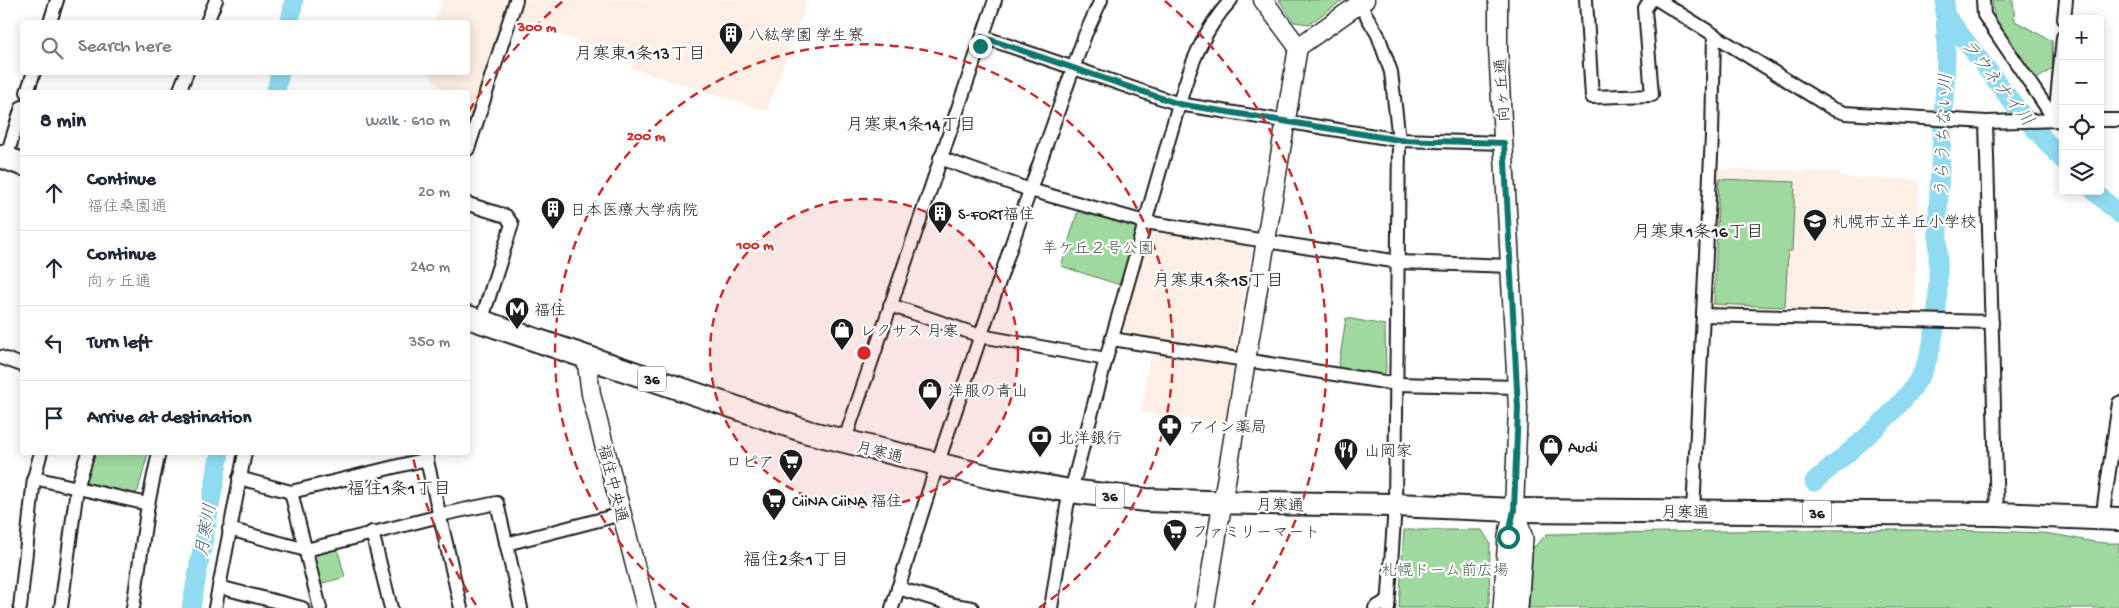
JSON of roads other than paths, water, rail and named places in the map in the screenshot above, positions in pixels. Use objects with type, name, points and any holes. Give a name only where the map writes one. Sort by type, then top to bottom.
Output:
[{"type":"highway","name":"月寒通","points":[[474,319],[800,429],[844,442],[990,477],[1070,491],[1146,500],[1395,505],[1514,510],[1997,514],[2111,519]]},
{"type":"main road","points":[[1502,608],[1508,537],[1514,510]]},
{"type":"main road","points":[[1514,510],[1522,538],[1518,608]]},
{"type":"street","points":[[51,20],[57,0]]},
{"type":"street","points":[[208,20],[216,0]]},
{"type":"street","points":[[470,143],[516,0]]},
{"type":"street","points":[[844,442],[995,0]]},
{"type":"street","points":[[892,608],[937,465],[1030,190],[1085,35],[1102,0]]},
{"type":"street","points":[[1051,608],[1070,491],[1179,104],[1190,67],[1201,42],[1214,21],[1231,0]]},
{"type":"street","points":[[1264,0],[1298,47]]},
{"type":"street","name":"向ヶ丘通","points":[[1498,0],[1498,48],[1517,387],[1514,510]]},
{"type":"street","points":[[1586,0],[1592,97],[1652,95],[1645,10],[1651,0]]},
{"type":"street","points":[[1658,0],[1833,109],[1845,113],[1954,121],[2009,122],[2059,120]]},
{"type":"street","points":[[1983,0],[1984,15],[2059,120]]},
{"type":"street","points":[[2064,15],[2066,0]]},
{"type":"street","points":[[1205,608],[1298,47],[1360,1],[1378,35],[1391,72],[1399,140],[1395,505],[1388,604],[1375,608]]},
{"type":"street","points":[[1693,512],[1712,136],[1714,36]]},
{"type":"street","points":[[982,37],[1179,104],[1399,140],[1504,143]]},
{"type":"street","points":[[2060,105],[2062,60]]},
{"type":"street","points":[[28,90],[33,75]]},
{"type":"street","points":[[180,90],[186,75]]},
{"type":"street","points":[[9,159],[20,115]]},
{"type":"street","points":[[2104,120],[2119,120]]},
{"type":"street","points":[[1986,122],[1997,514]]},
{"type":"street","points":[[940,158],[1030,190],[1145,222],[1399,262],[1511,266]]},
{"type":"street","points":[[470,205],[506,216],[512,224],[474,319]]},
{"type":"street","points":[[890,305],[980,336],[1106,360]]},
{"type":"street","points":[[1703,315],[1992,322]]},
{"type":"street","points":[[1112,339],[1397,384],[1517,387]]},
{"type":"street","points":[[0,357],[20,364]]},
{"type":"street","name":"福住中央通","points":[[586,357],[591,394],[646,608]]},
{"type":"street","points":[[2111,519],[2119,402]]},
{"type":"street","points":[[20,608],[34,478],[40,455]]},
{"type":"street","points":[[61,608],[77,488],[87,455]]},
{"type":"street","points":[[134,608],[148,504],[158,455]]},
{"type":"street","points":[[216,608],[244,455]]},
{"type":"street","points":[[239,478],[291,492],[426,456],[461,608]]},
{"type":"street","points":[[34,478],[148,504]]},
{"type":"street","points":[[291,492],[320,608]]},
{"type":"street","points":[[229,530],[306,550],[372,532],[497,503],[521,608]]},
{"type":"street","points":[[506,544],[622,514]]},
{"type":"street","points":[[372,532],[391,608]]},
{"type":"street","points":[[219,587],[302,608]]},
{"type":"street","points":[[898,588],[954,605],[972,608]]},
{"type":"waterway","name":"月寒川","points":[[290,20],[294,0]]},
{"type":"waterway","name":"うらうちない川","points":[[1814,482],[1859,444],[1904,399],[1924,369],[1930,352],[1937,315],[1938,295],[1938,219],[1946,46],[1945,0]]},
{"type":"waterway","name":"ラウネナイ川","points":[[1944,13],[2022,115],[2059,156]]},
{"type":"waterway","name":"月寒川","points":[[276,90],[279,75]]},
{"type":"waterway","name":"ラウネナイ川","points":[[2098,195],[2119,214]]},
{"type":"waterway","name":"月寒川","points":[[191,608],[219,455]]},
{"type":"place","name":"八紘学園 学生寮","points":[[731,55]]},
{"type":"place","name":"日本医療大学病院","points":[[553,230]]},
{"type":"place","name":"S-FORT福住","points":[[940,234]]},
{"type":"place","name":"札幌市立羊丘小学校","points":[[1815,242]]},
{"type":"place","name":"福住","points":[[517,330]]},
{"type":"place","name":"レクサス 月寒","points":[[842,351]]},
{"type":"place","name":"洋服の青山","points":[[930,411]]},
{"type":"place","name":"アイン薬局","points":[[1170,447]]},
{"type":"place","name":"北洋銀行","points":[[1040,458]]},
{"type":"place","name":"Audi","points":[[1551,467]]},
{"type":"place","name":"山岡家","points":[[1346,471]]},
{"type":"place","name":"ロピア","points":[[791,482]]},
{"type":"place","name":"CiiNA CiiNA 福住","points":[[774,521]]},
{"type":"place","name":"ファミリーマート","points":[[1175,552]]},
{"type":"district","name":"月寒東1条13丁目","points":[[640,53]]},
{"type":"district","name":"月寒東1条14丁目","points":[[911,124]]},
{"type":"district","name":"月寒東1条16丁目","points":[[1698,231]]},
{"type":"district","name":"月寒東1条15丁目","points":[[1218,280]]},
{"type":"district","name":"福住1条1丁目","points":[[399,488]]},
{"type":"district","name":"福住2条1丁目","points":[[796,559]]},
{"type":"park label","name":"羊ケ丘２号公園","points":[[1098,247]]},
{"type":"park label","name":"札幌ドーム前広場","points":[[1445,569]]}]
